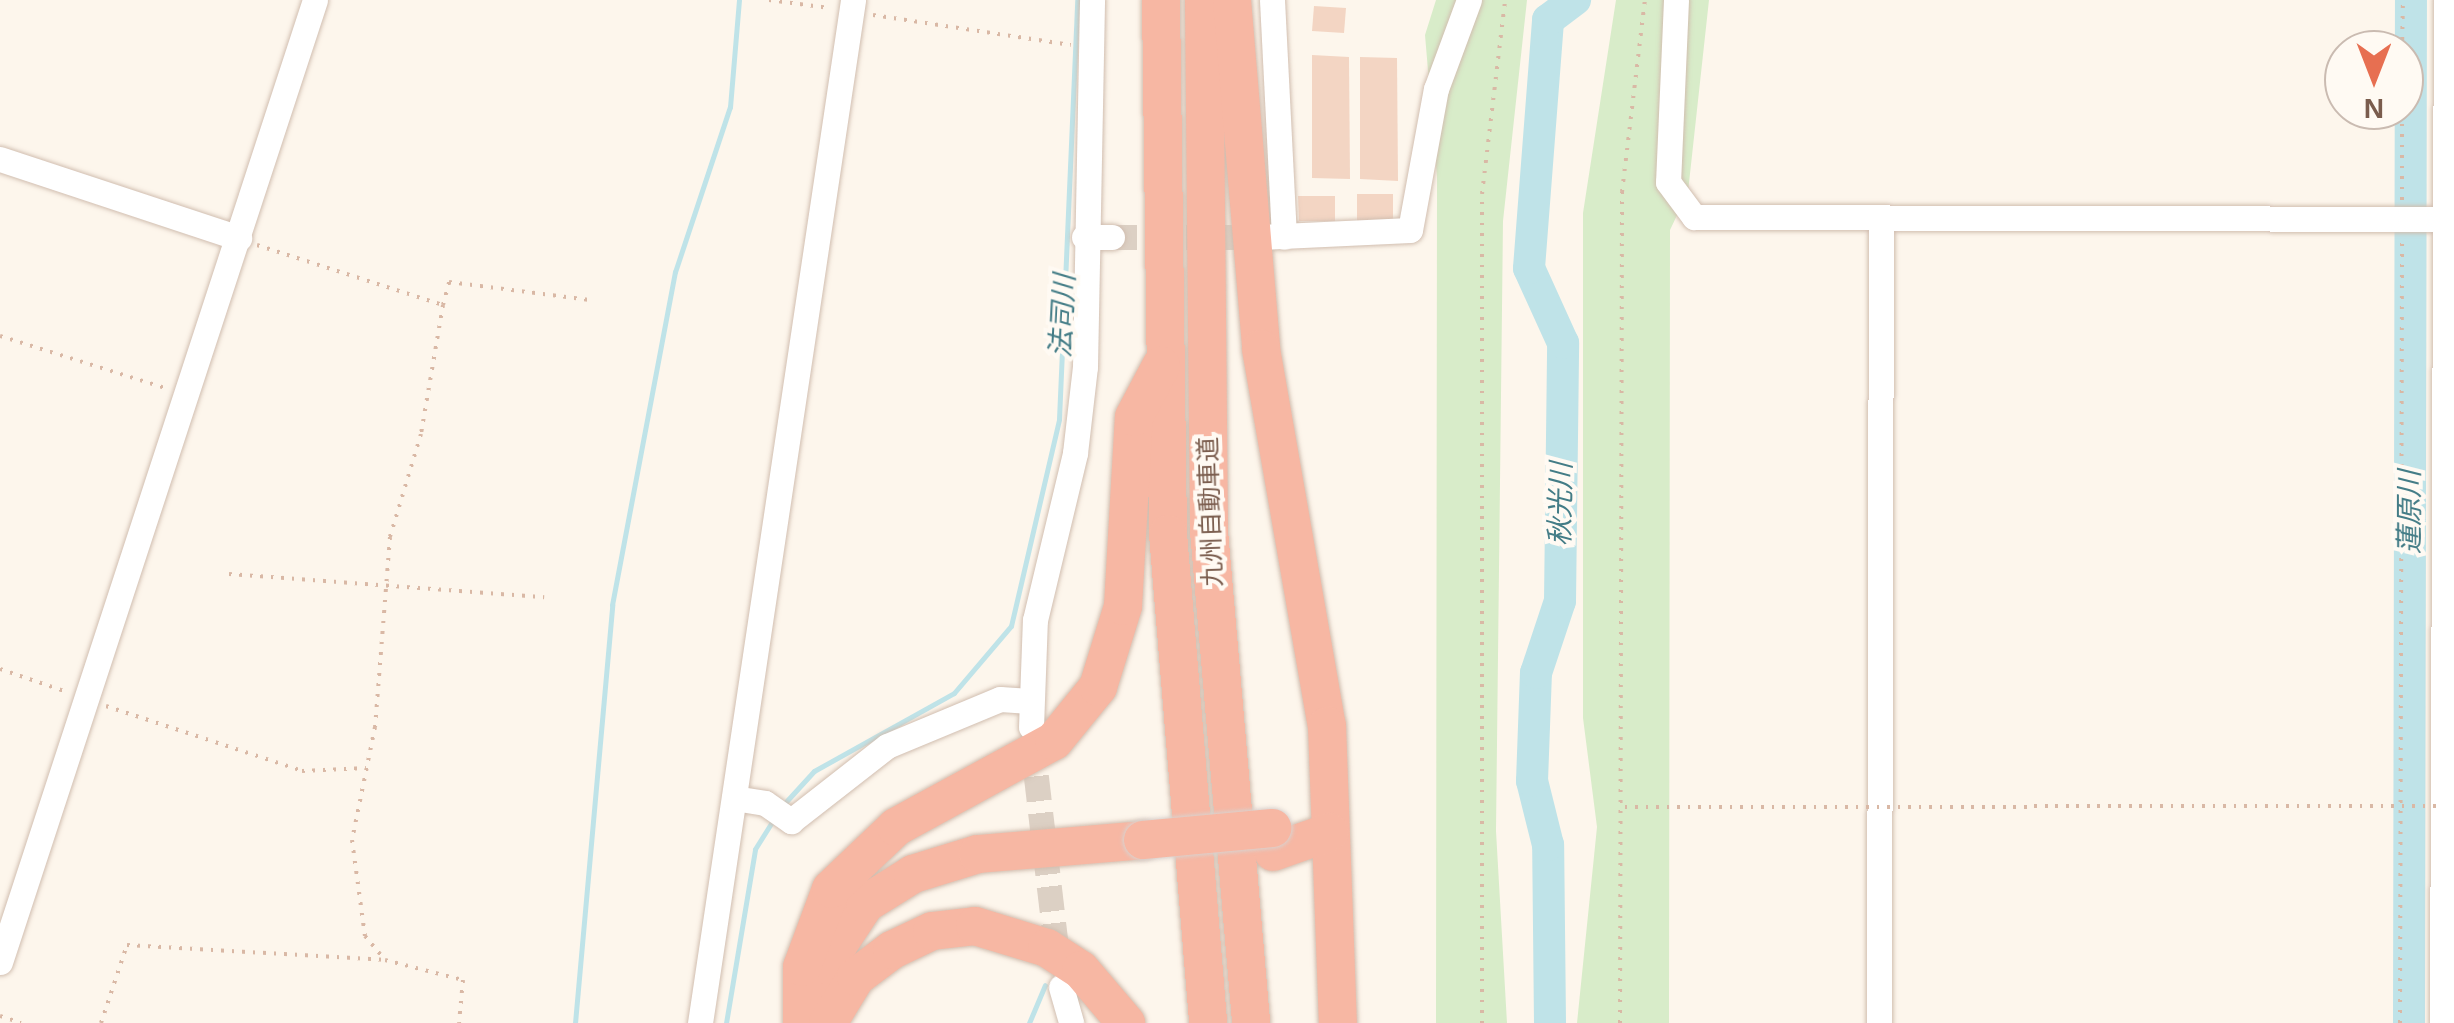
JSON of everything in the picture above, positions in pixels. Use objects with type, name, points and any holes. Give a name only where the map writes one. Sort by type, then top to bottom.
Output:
[{"type":"highway","name":"九州自動車道","points":[[1161,0],[1163,361],[1182,768],[1208,1023]]},
{"type":"highway","name":"九州自動車道","points":[[1204,0],[1209,531],[1251,1023]]},
{"type":"highway","points":[[1232,0],[1261,348],[1327,726],[1338,1023]]},
{"type":"highway","points":[[802,1023],[802,967],[832,889],[896,828],[1054,742],[1098,687],[1123,606],[1134,417],[1163,361]]},
{"type":"highway","points":[[814,1023],[837,942],[866,904],[913,874],[978,854],[1144,850],[1330,832]]},
{"type":"highway","points":[[828,1023],[849,956],[924,891],[977,876],[1144,850]]},
{"type":"highway","points":[[828,1023],[856,977],[892,950],[975,926],[1070,962],[1126,1023]]},
{"type":"street","points":[[0,962],[316,0]]},
{"type":"street","points":[[1031,727],[1035,620],[1075,453],[1092,0]]},
{"type":"street","points":[[1272,0],[1272,237],[1410,230],[1436,89],[1469,0]]},
{"type":"street","points":[[1676,0],[1668,182],[1680,209],[1694,217],[2449,218]]},
{"type":"street","points":[[2442,1023],[2449,218],[2446,0]]},
{"type":"street","points":[[700,1023],[852,5]]},
{"type":"street","points":[[0,159],[239,238]]},
{"type":"street","points":[[1880,1023],[1877,806],[1881,217]]},
{"type":"street","points":[[1084,237],[1112,237]]},
{"type":"street","points":[[734,798],[765,803],[791,821],[887,746],[1000,699],[1030,700]]},
{"type":"street","points":[[1061,987],[1071,1023]]},
{"type":"path","points":[[770,0],[852,5],[1090,47]]},
{"type":"path","points":[[1482,1023],[1482,194],[1504,0]]},
{"type":"path","points":[[1620,1023],[1625,807],[1622,192],[1646,0]]},
{"type":"path","points":[[2402,0],[2402,30]]},
{"type":"path","points":[[2400,1023],[2402,130]]},
{"type":"path","points":[[239,238],[443,305]]},
{"type":"path","points":[[385,960],[365,936],[354,890],[386,586],[449,282],[590,300]]},
{"type":"path","points":[[0,336],[187,394]]},
{"type":"path","points":[[229,574],[544,596]]},
{"type":"path","points":[[0,670],[302,771],[366,768]]},
{"type":"path","points":[[1625,807],[2442,806]]},
{"type":"path","points":[[101,1023],[127,945],[325,963],[385,960],[463,980],[459,1023]]},
{"type":"path","points":[[0,1016],[21,1023]]},
{"type":"green space","points":[[1436,0],[1527,0],[1503,221],[1496,831],[1507,1023],[1436,1023],[1437,177],[1425,35]]},
{"type":"green space","points":[[1616,0],[1709,0],[1688,192],[1670,230],[1669,1023],[1577,1023],[1597,827],[1583,718],[1583,213]]},
{"type":"building","points":[[1314,6],[1346,8],[1344,33],[1312,31]]},
{"type":"building","points":[[1312,55],[1349,57],[1350,179],[1312,178]]},
{"type":"building","points":[[1360,57],[1397,58],[1398,181],[1360,179]]},
{"type":"building","points":[[1357,194],[1393,194],[1393,222],[1357,222]]},
{"type":"building","points":[[1298,196],[1335,196],[1335,221],[1299,221]]},
{"type":"waterway","points":[[575,1023],[612,605],[675,272],[730,107],[739,0]]},
{"type":"waterway","name":"法司川","points":[[783,805],[814,771],[954,693],[1011,626],[1059,419],[1077,0]]},
{"type":"waterway","name":"秋光川","points":[[1550,1023],[1548,845],[1532,781],[1536,673],[1560,601],[1563,343],[1529,268],[1548,20],[1575,0]]},
{"type":"waterway","name":"蓮原川","points":[[2409,1023],[2411,0]]},
{"type":"waterway","points":[[726,1023],[755,849],[774,818]]},
{"type":"waterway","points":[[1029,1023],[1045,985]]},
{"type":"tunnel","points":[[1112,237],[1260,237]]},
{"type":"tunnel","points":[[1032,739],[1058,962]]}]
